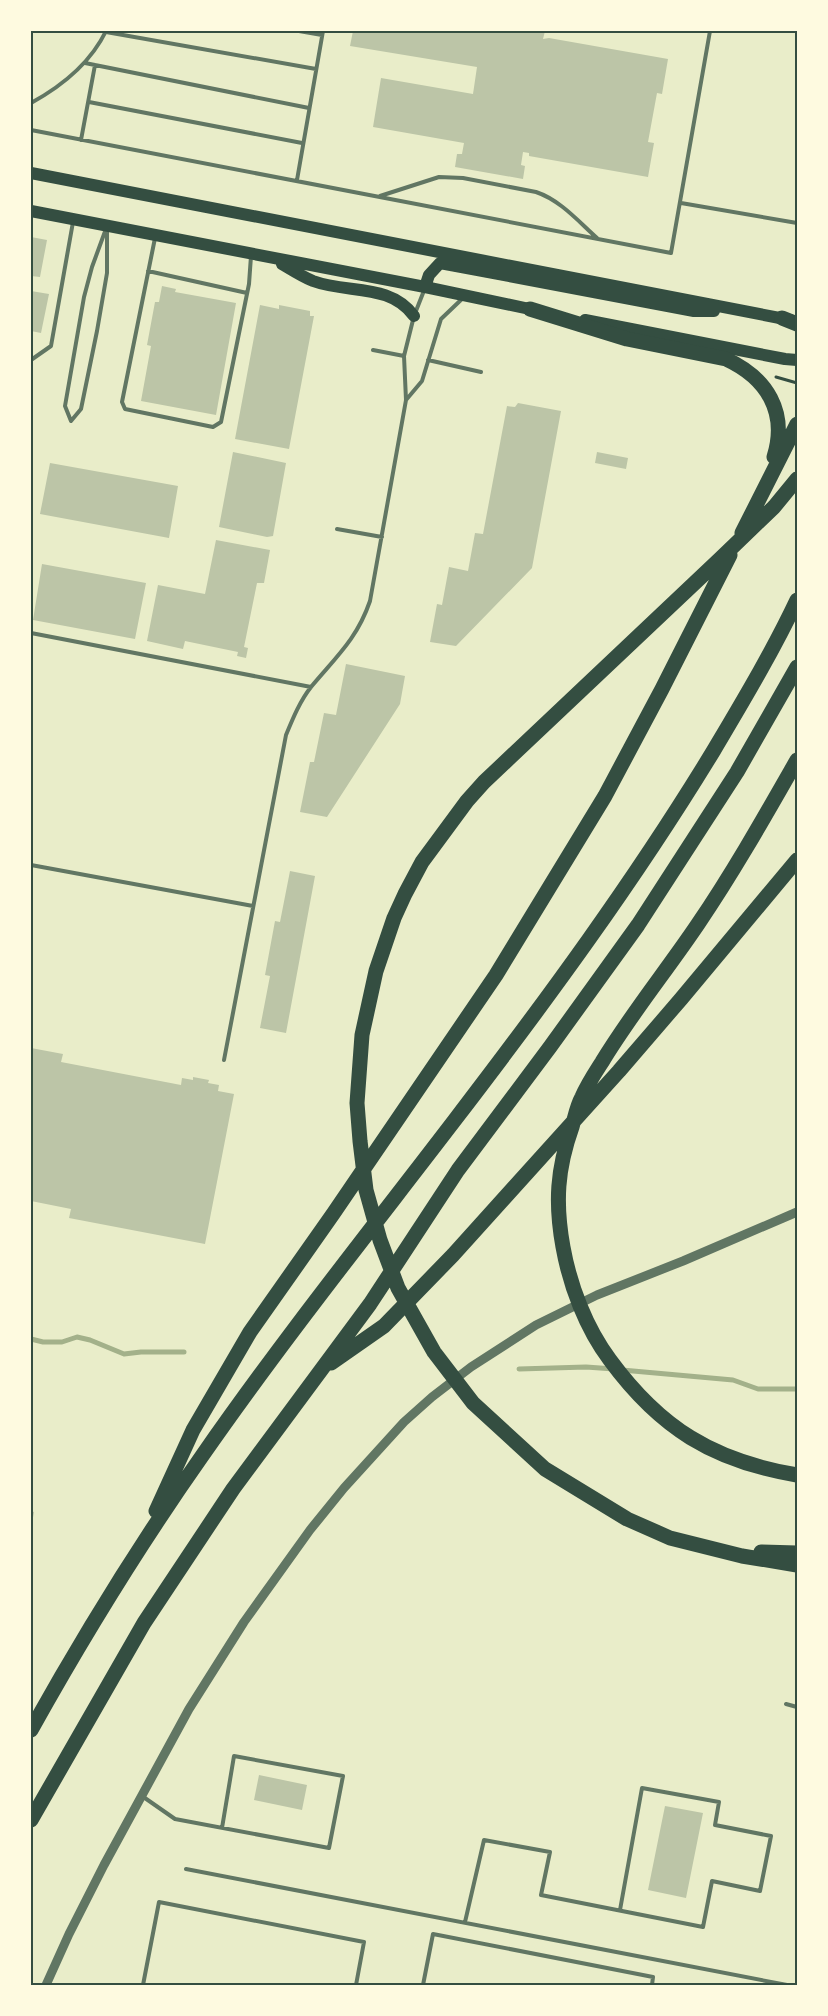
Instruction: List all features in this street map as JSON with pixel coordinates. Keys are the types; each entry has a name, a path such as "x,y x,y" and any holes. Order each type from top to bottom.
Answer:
{"highway":[{"path":"530,309 627,339 726,359 750,372 761,382 770,396 776,411 779,428 777,449 766,485"},
{"path":"136,1553 193,1430 250,1332 339,1206 496,975 605,796 662,689 797,424"},
{"path":"797,479 774,506 484,782 467,801 422,862 394,918 376,971 367,1009 360,1054 358,1103 366,1190 380,1240 398,1288 434,1352 473,1403 545,1469 627,1519 670,1538 763,1560 797,1565"},
{"path":"31,1730 64,1671 136,1553 243,1398 522,1033 608,914 660,836 723,734 762,667 797,600"},
{"path":"31,1820 144,1623 233,1489 370,1304 458,1170 643,918 737,772 797,667"},
{"path":"797,760 747,848 698,923 616,1039 582,1097 563,1153 558,1192 560,1234 567,1269 587,1320 602,1350 626,1382 650,1408 671,1425 712,1450 764,1470 797,1476"},
{"path":"322,1370 384,1326 453,1255 619,1071 797,860"},
{"path":"722,1551 797,1553"}],"main road":[{"path":"31,173 792,321"},
{"path":"31,211 791,359"},
{"path":"271,258 314,281 392,296 407,305 414,316"},
{"path":"425,287 429,275 440,263 694,311 744,311"}],"street":[{"path":"46,1985 78,1917 189,1709 244,1622 283,1565 344,1488 404,1422 471,1367 536,1325 597,1295 701,1254 797,1212"}],"lane":[{"path":"297,180 322,33 300,31"},
{"path":"31,130 671,253 710,31"},
{"path":"31,102 45,95 85,63 93,54 106,32 316,69"},
{"path":"85,63 309,108"},
{"path":"81,140 94,65"},
{"path":"89,102 302,143"},
{"path":"378,197 439,177 463,178 536,192 546,196 559,204 597,238"},
{"path":"681,202 797,223"},
{"path":"31,360 51,346 74,220"},
{"path":"108,226 107,273 97,331 81,409 71,421 65,406 84,297 92,267 108,226"},
{"path":"155,236 122,402 125,409 213,427 221,422 247,293 252,255"},
{"path":"148,271 247,293"},
{"path":"224,1060 286,735 299,705 311,687 358,632 370,601 406,400 404,356 414,316 425,287"},
{"path":"406,400 422,381 441,319 464,296"},
{"path":"372,350 404,356"},
{"path":"428,360 481,372"},
{"path":"337,529 382,536"},
{"path":"31,633 311,687"},
{"path":"31,865 253,906"},
{"path":"786,1704 797,1707"},
{"path":"142,1796 175,1819 222,1828 329,1848 343,1776 234,1756 222,1828"},
{"path":"465,1922 484,1840 550,1852 541,1894 703,1927 712,1881 760,1891 771,1836 715,1825 719,1802 642,1788 620,1910"},
{"path":"186,1869 787,1985"},
{"path":"143,1985 159,1902 364,1942 356,1985"},
{"path":"423,1985 433,1934 654,1977 652,1985"}],"path":[{"path":"775,377 797,383"}],"building":[{"path":"353,31 545,31 543,39 549,38 668,59 662,94 657,93 648,142 654,143 648,177 529,156 529,153 523,152 521,165 525,166 523,179 455,167 457,154 462,154 464,143 373,127 381,78 473,94 477,67 350,46"},
{"path":"31,237 47,240 40,277 31,276"},
{"path":"162,286 176,289 175,292 236,303 216,415 141,401 151,346 147,345 155,302 159,302"},
{"path":"31,291 49,294 41,333 31,331"},
{"path":"260,305 279,309 279,305 310,311 310,316 314,316 289,449 235,439"},
{"path":"518,403 561,411 532,568 456,646 430,642 437,604 442,605 449,567 468,571 475,533 483,534 507,406 515,407"},
{"path":"233,452 286,463 273,536 267,537 219,527"},
{"path":"597,452 628,458 626,469 595,463"},
{"path":"50,463 178,486 169,538 40,514"},
{"path":"216,540 270,550 264,583 257,583 244,647 248,648 246,658 237,656 238,652 185,641 183,649 147,641 158,585 205,594"},
{"path":"42,564 146,583 135,639 33,620"},
{"path":"346,664 405,676 400,704 327,817 300,812 310,762 314,762 324,713 336,715"},
{"path":"290,871 315,876 286,1033 260,1028 270,976 265,975 275,921 280,922"},
{"path":"31,1048 63,1054 61,1062 181,1085 182,1078 193,1080 193,1077 209,1080 208,1083 219,1085 218,1091 234,1094 205,1244 69,1218 71,1209 31,1201"},
{"path":"31,1511 34,1512 32,1523 31,1523"},
{"path":"259,1775 307,1785 302,1810 254,1800"},
{"path":"665,1806 703,1813 686,1898 648,1890"}],"waterway":[{"path":"31,1339 43,1342 62,1342 77,1337 90,1340 124,1354 184,1352"},
{"path":"519,1369 586,1367 614,1369"},
{"path":"622,1370 733,1380 758,1389 797,1389"}]}
